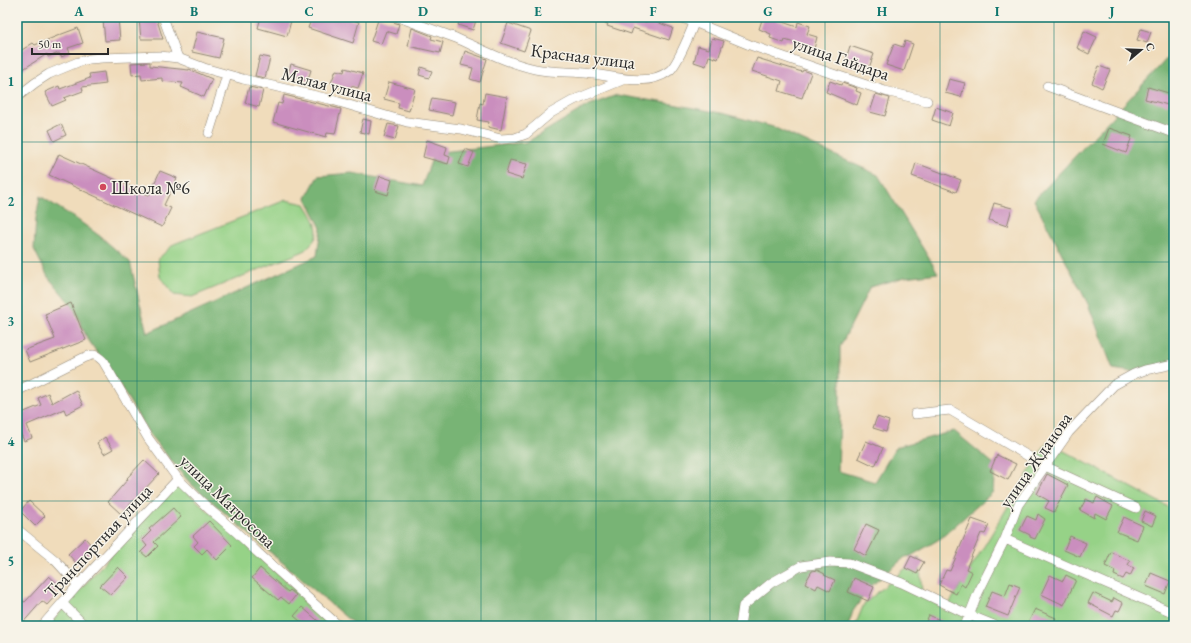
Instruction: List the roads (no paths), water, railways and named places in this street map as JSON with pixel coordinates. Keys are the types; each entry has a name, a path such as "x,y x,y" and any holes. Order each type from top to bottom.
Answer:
{"street":[{"path":"163,17 178,58"},
{"name":"Красная улица","path":"398,17 514,63 534,69 555,72 591,73 624,79 650,79 662,76 674,68 695,20"},
{"name":"улица Гайдара","path":"678,17 695,20 750,45 833,74 885,91 927,101"},
{"name":"Малая улица","path":"17,96 49,74 78,62 96,58 160,56 178,58 227,75 329,99 348,106 407,122 461,129 501,139 515,138 526,134 550,114 574,100 624,79"},
{"path":"209,133 227,75"},
{"path":"1047,86 1174,133"},
{"name":"улица Матросова","path":"17,391 82,358 92,355 98,356 148,438 178,479 209,509 339,626"},
{"name":"улица Жданова","path":"965,626 978,593 1005,539 1018,505 1070,432 1114,386 1134,374 1145,370 1174,364"},
{"path":"915,414 950,410 1045,466 1136,508"},
{"name":"Транспортная улица","path":"42,626 62,602 178,479"},
{"path":"17,529 55,560 78,585"},
{"path":"1005,539 1174,613"},
{"path":"740,626 743,606 771,583 800,566 830,562 850,563 902,583 996,626"},
{"path":"62,602 84,626"}],"place":[{"name":"Школа №6","path":"103,187"}]}
